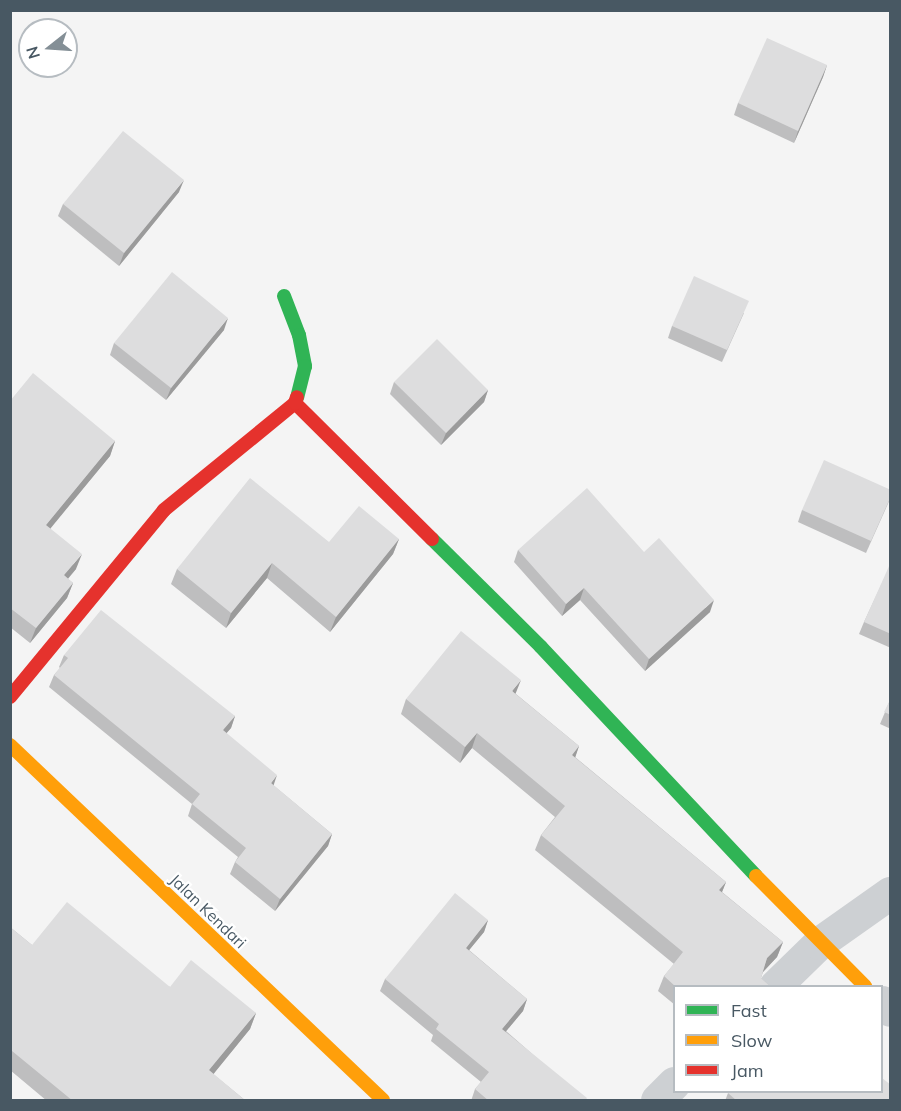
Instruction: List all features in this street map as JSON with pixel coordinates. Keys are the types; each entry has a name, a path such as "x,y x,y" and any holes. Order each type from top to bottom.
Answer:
{"street":[{"path":"10,697 164,510 295,403 305,366 299,335 284,296"},
{"path":"295,403 541,647 819,944 863,985"},
{"name":"Jalan Kendari","path":"10,745 383,1101"},
{"path":"777,985 819,944 891,893"},
{"path":"657,1101 673,1085"}],"building":[{"path":"767,38 827,65 798,131 738,103"},
{"path":"123,131 184,180 124,253 63,204"},
{"path":"172,272 228,318 171,388 114,343"},
{"path":"694,276 749,301 727,350 672,326"},
{"path":"437,339 488,390 446,433 394,382"},
{"path":"33,373 115,441 46,525 82,554 64,575 73,583 36,628 10,608 10,401"},
{"path":"824,460 891,490 891,496 871,541 802,510"},
{"path":"250,478 329,542 359,506 399,539 336,617 272,563 231,613 177,569"},
{"path":"587,488 644,552 659,538 714,600 649,659 584,588 566,604 518,550"},
{"path":"891,564 891,634 864,622"},
{"path":"101,610 235,716 223,730 277,775 271,783 332,834 280,899 235,862 246,848 192,804 200,794 54,675 68,658 64,655"},
{"path":"461,631 521,680 512,691 579,746 572,755 726,882 719,890 783,942 767,958 761,978 769,985 674,985 664,976 683,952 541,835 565,806 477,733 465,747 406,699"},
{"path":"891,698 891,715 884,712"},
{"path":"455,893 488,920 466,948 527,999 502,1029 587,1098 585,1101 489,1101 475,1089 489,1072 436,1029 439,1024 385,979"},
{"path":"67,902 170,987 191,960 256,1013 209,1070 246,1101 73,1101 12,1051 10,1053 10,927 32,945"},
{"path":"883,1079 891,1085 891,1101 737,1101 728,1093 883,1093"}],"traffic: fast":[{"path":"284,296 299,335 305,366 297,397"},
{"path":"432,539 541,647 756,876"}],"traffic: slow":[{"path":"10,745 383,1100"},
{"path":"756,876 864,985"}],"traffic: jam":[{"path":"10,697 164,510 295,403 297,397"},
{"path":"295,403 432,539"}]}
